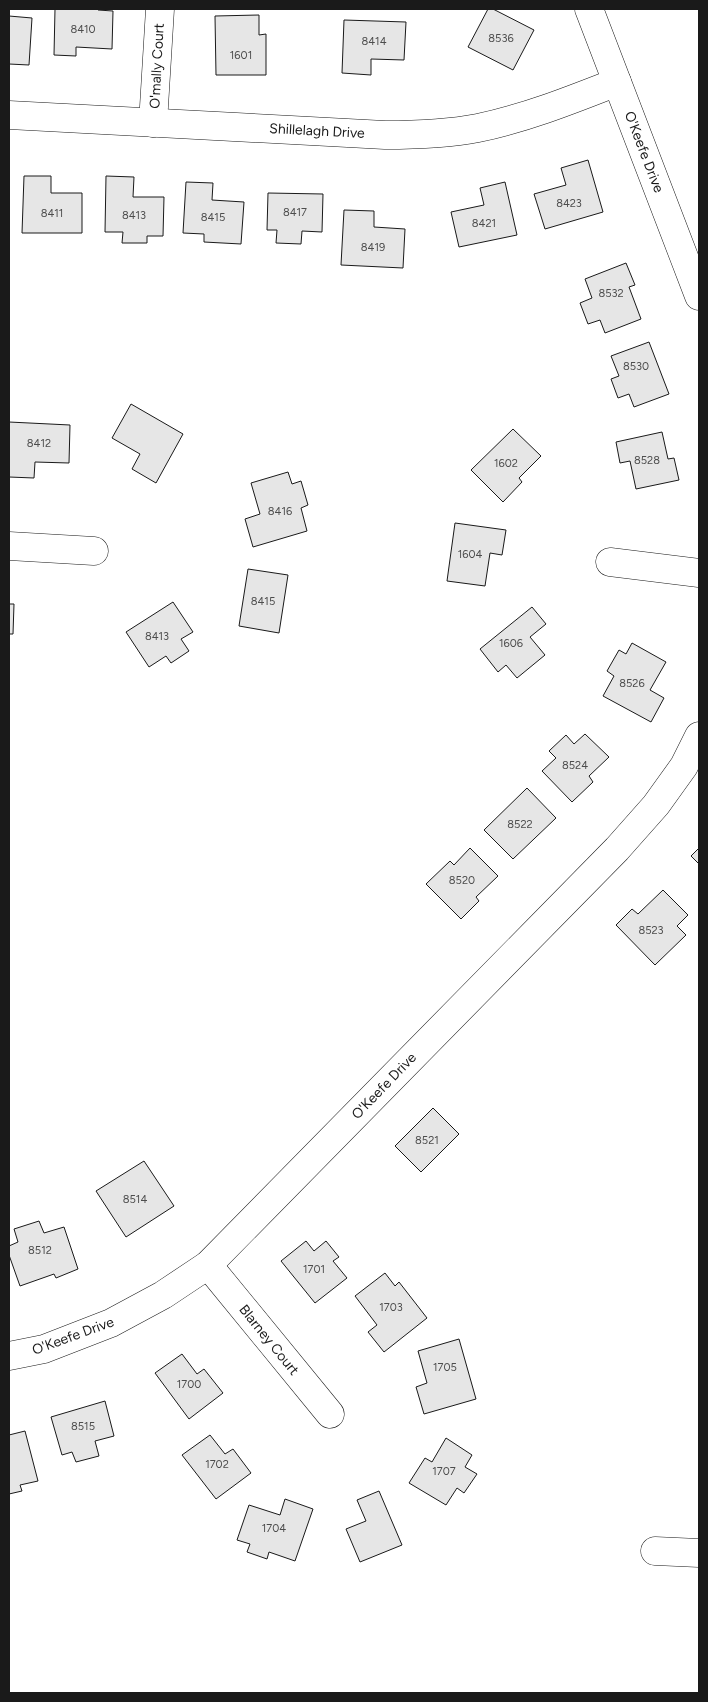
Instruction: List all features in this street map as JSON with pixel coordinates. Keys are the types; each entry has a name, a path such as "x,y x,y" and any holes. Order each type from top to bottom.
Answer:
{"street":[{"name":"O'mally Court","path":"153,123 160,9"},
{"name":"O'Keefe Drive","path":"589,9 699,296"},
{"name":"Shillelagh Drive","path":"9,115 385,135 430,134 477,128 524,116 617,82"},
{"path":"9,546 94,550"},
{"path":"610,562 699,573"},
{"name":"O'Keefe Drive","path":"9,1356 44,1350 111,1323 163,1295 208,1265 617,849 656,805 684,766 699,736"},
{"name":"Blarney Court","path":"208,1265 330,1414"},
{"path":"655,1551 699,1553"}],"building":[{"path":"55,9 113,11 112,49 76,47 76,56 54,55"},
{"path":"488,9 493,9 534,30 513,70 468,47"},
{"path":"259,15 259,35 266,34 266,75 216,75 215,16"},
{"path":"9,16 32,18 29,65 9,64"},
{"path":"344,20 406,22 404,60 371,59 371,75 342,73"},
{"path":"588,160 603,212 545,229 534,194 566,185 561,168"},
{"path":"24,176 51,176 51,193 82,193 82,233 22,233"},
{"path":"106,176 134,177 133,197 164,197 163,236 147,236 147,243 122,243 123,232 105,232"},
{"path":"186,182 213,183 212,200 244,202 241,244 204,242 204,234 183,233"},
{"path":"505,182 517,235 459,247 451,212 484,205 480,188"},
{"path":"268,193 323,194 322,232 302,231 301,244 276,243 277,230 267,230"},
{"path":"344,210 374,211 374,227 405,229 403,268 341,265"},
{"path":"626,263 635,285 629,287 641,319 605,333 600,320 588,324 580,303 592,298 585,279"},
{"path":"649,342 669,394 634,407 629,394 618,398 611,379 619,376 611,356"},
{"path":"131,404 183,434 156,483 132,469 140,454 112,438"},
{"path":"9,422 70,425 69,463 35,462 34,478 9,477"},
{"path":"513,429 541,456 519,478 522,482 503,502 471,470"},
{"path":"662,432 668,459 674,458 679,480 636,489 630,461 620,463 616,442"},
{"path":"288,472 292,484 301,481 308,505 301,508 307,531 253,547 245,519 260,514 251,483"},
{"path":"455,523 506,530 502,555 490,553 485,586 447,581"},
{"path":"248,569 288,575 279,633 239,626"},
{"path":"173,602 193,632 181,639 189,651 171,663 166,656 149,667 126,632"},
{"path":"9,604 14,604 13,634 9,634"},
{"path":"532,607 546,624 530,637 545,655 517,678 506,665 498,672 480,649"},
{"path":"632,643 666,662 650,690 664,698 651,722 603,696 614,676 607,671 619,650 626,654"},
{"path":"585,734 609,757 589,776 593,782 572,802 542,771 556,758 549,751 566,735 574,744"},
{"path":"527,788 556,818 513,859 484,830"},
{"path":"470,848 498,876 476,897 479,901 461,919 426,884 450,861 454,865"},
{"path":"699,848 699,864 691,856"},
{"path":"663,890 688,915 677,926 686,935 655,965 616,925 632,909 638,914"},
{"path":"433,1108 459,1134 421,1172 395,1146"},
{"path":"144,1161 174,1206 126,1237 96,1191"},
{"path":"39,1221 44,1233 64,1227 78,1269 56,1278 54,1274 20,1286 9,1255 9,1246 18,1242 14,1229"},
{"path":"306,1241 314,1251 326,1241 339,1257 333,1261 347,1278 315,1303 281,1261"},
{"path":"385,1273 395,1286 399,1282 427,1318 384,1352 368,1332 377,1325 355,1296"},
{"path":"459,1339 476,1399 424,1414 416,1387 427,1383 418,1351"},
{"path":"182,1354 197,1374 204,1369 223,1393 189,1419 155,1373"},
{"path":"105,1401 114,1436 95,1441 99,1456 76,1462 72,1452 62,1455 51,1417"},
{"path":"25,1431 38,1481 20,1485 22,1491 9,1494 9,1435"},
{"path":"210,1435 225,1454 233,1449 251,1473 216,1499 182,1455"},
{"path":"446,1438 472,1455 465,1467 477,1474 464,1493 457,1488 446,1505 409,1483 425,1458 432,1462"},
{"path":"379,1491 402,1545 360,1562 346,1529 366,1521 357,1500"},
{"path":"285,1499 313,1509 295,1561 269,1552 267,1559 247,1552 250,1544 237,1540 249,1505 280,1515"}]}
